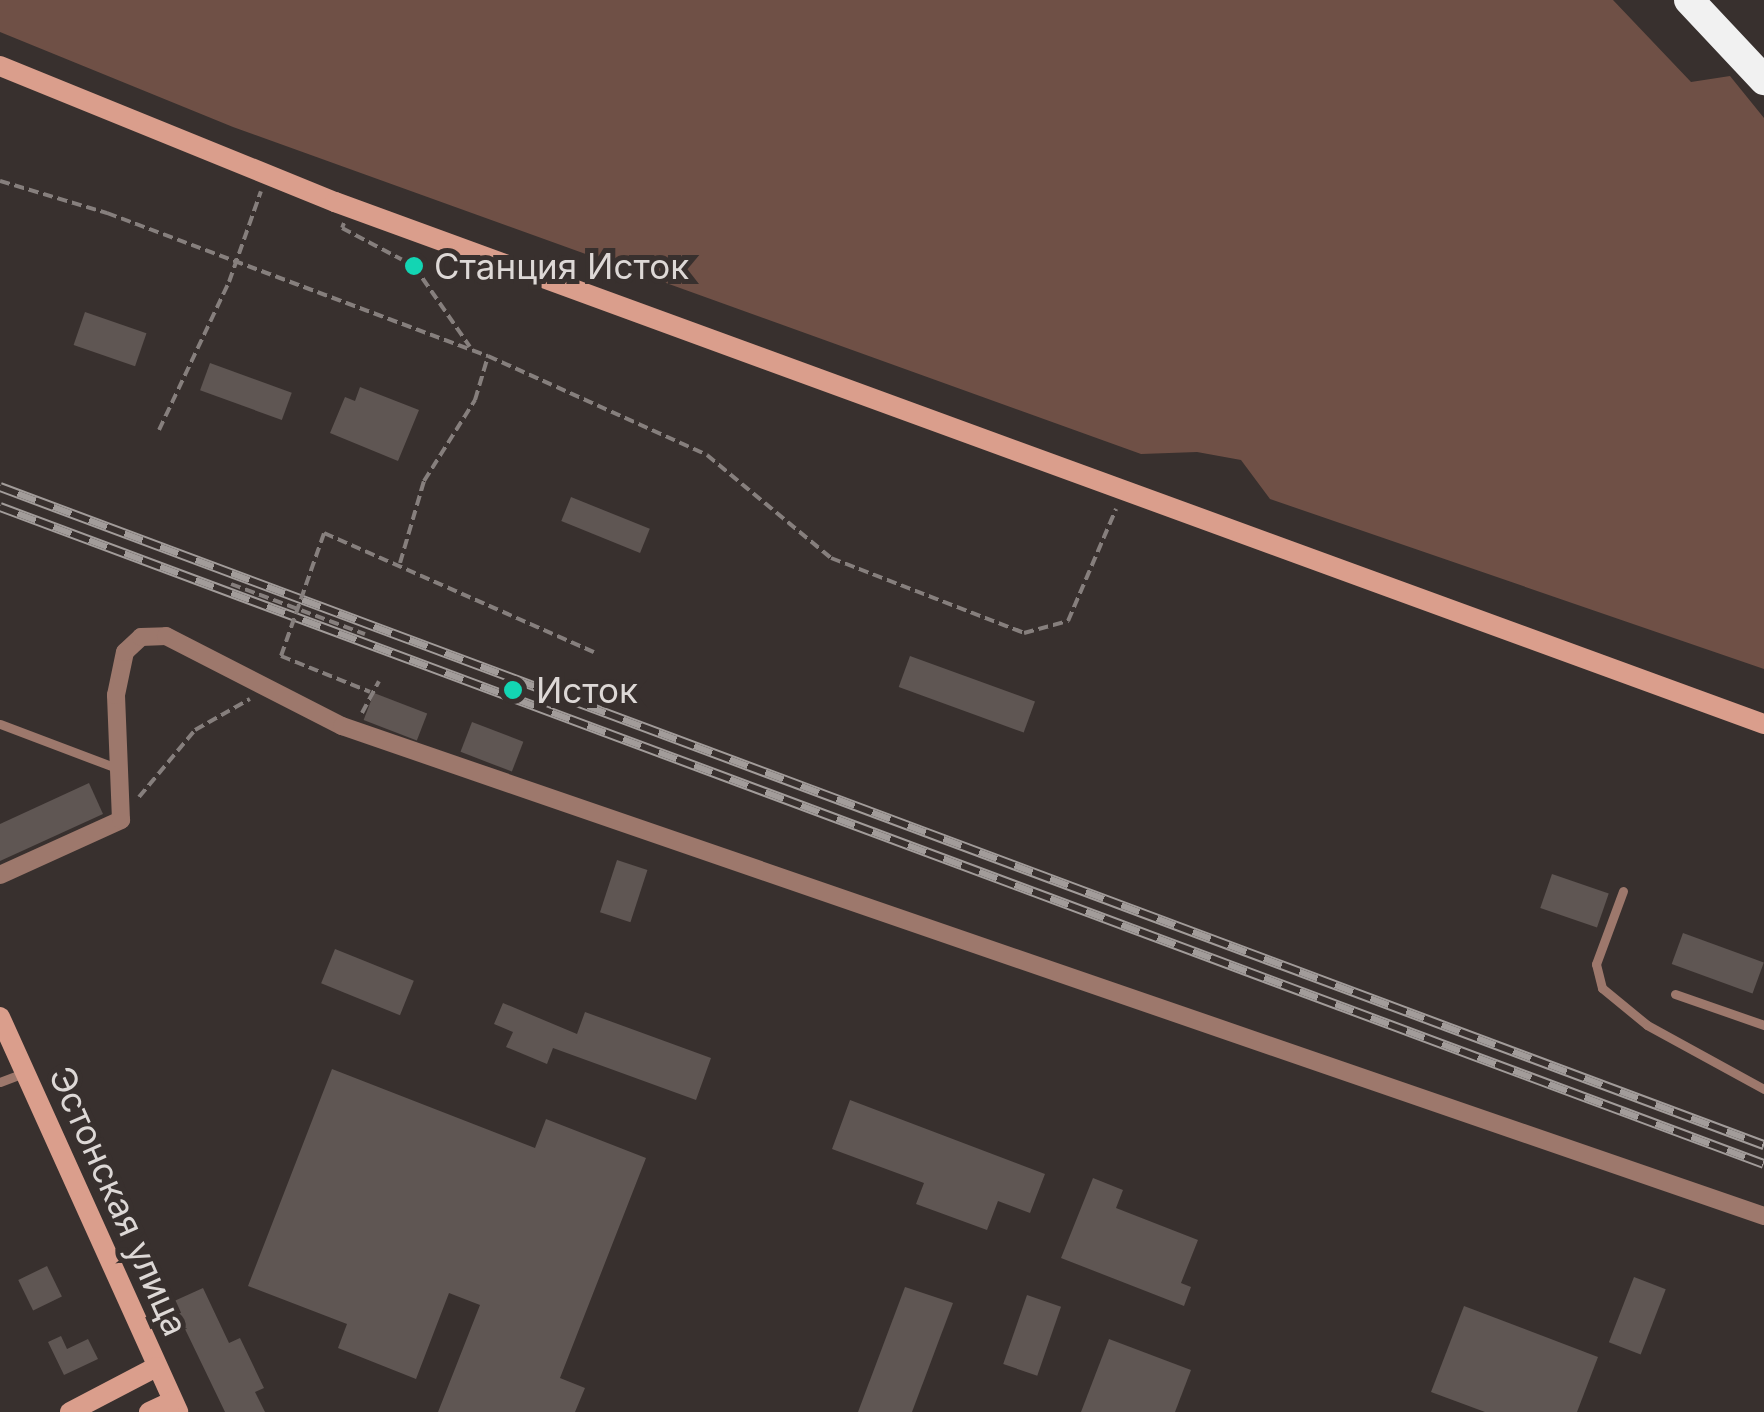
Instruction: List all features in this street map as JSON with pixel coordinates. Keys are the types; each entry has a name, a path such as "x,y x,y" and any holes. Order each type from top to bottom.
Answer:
{"highway":[{"path":"1689,0 1764,80"}],"main road":[{"path":"0,66 351,208 1764,724"},
{"name":"Эстонская улица","path":"0,1017 175,1406"},
{"path":"70,1412 156,1368"},
{"path":"149,1412 175,1406"}],"street":[{"path":"0,875 121,820 116,695 125,652 140,637 166,636 356,731 1764,1216"}],"lane":[{"path":"0,724 119,768"},
{"path":"1623,891 1596,964 1602,988 1646,1025 1764,1089"},
{"path":"1675,994 1764,1025"},
{"path":"0,1082 27,1072"}],"path":[{"path":"159,430 238,261 266,176"},
{"path":"0,181 238,261 488,356 707,454 832,558 1024,633 1068,621 1123,490"},
{"path":"351,208 342,228 414,266 473,350"},
{"path":"398,562 424,481 476,400 488,356"},
{"path":"370,692 281,656 324,534 398,562 594,652"},
{"path":"230,584 365,634"},
{"path":"356,731 370,692 379,681"},
{"path":"121,820 195,730 270,689"}],"shaded area":[{"path":"0,0 1613,0 1691,82 1730,76 1764,118 1764,669 1270,499 1241,460 1197,452 1141,454 233,127 0,32"}],"building":[{"path":"85,312 146,333 135,366 74,345"},
{"path":"210,363 292,393 282,420 200,390"},
{"path":"360,387 419,410 398,461 330,433 345,397 355,401"},
{"path":"571,497 650,529 640,553 561,521"},
{"path":"910,656 1035,701 1024,732 899,687"},
{"path":"374,693 427,713 417,741 364,720"},
{"path":"472,722 523,742 512,772 461,752"},
{"path":"89,783 103,814 0,861 0,824"},
{"path":"617,860 647,870 630,922 600,912"},
{"path":"1552,874 1609,894 1597,928 1540,908"},
{"path":"1683,933 1764,962 1753,993 1672,964"},
{"path":"335,949 414,981 400,1015 321,983"},
{"path":"503,1003 577,1034 585,1012 711,1058 696,1100 553,1048 547,1064 506,1047 513,1032 494,1024"},
{"path":"332,1069 535,1148 546,1119 646,1158 560,1378 585,1388 575,1412 438,1412 480,1305 449,1293 416,1379 338,1348 347,1324 248,1286"},
{"path":"850,1100 1045,1174 1030,1213 998,1201 987,1230 916,1204 924,1183 832,1149"},
{"path":"1093,1178 1123,1190 1116,1208 1198,1240 1181,1283 1191,1287 1184,1306 1061,1258"},
{"path":"47,1266 62,1297 33,1311 18,1280"},
{"path":"1634,1277 1666,1289 1641,1355 1609,1342"},
{"path":"905,1287 953,1303 912,1412 858,1412"},
{"path":"203,1288 229,1343 240,1338 264,1388 255,1392 265,1412 225,1412 172,1302"},
{"path":"1027,1295 1061,1307 1037,1376 1003,1364"},
{"path":"1464,1306 1598,1357 1577,1412 1485,1412 1431,1392"},
{"path":"61,1336 67,1349 88,1339 98,1359 64,1375 48,1342"},
{"path":"1109,1339 1191,1370 1175,1412 1081,1412"}],"railway":[{"path":"0,487 1764,1145"},
{"path":"0,507 1764,1164"}],"place":[{"name":"Станция Исток","path":"414,266"},
{"name":"Исток","path":"513,690"}]}
